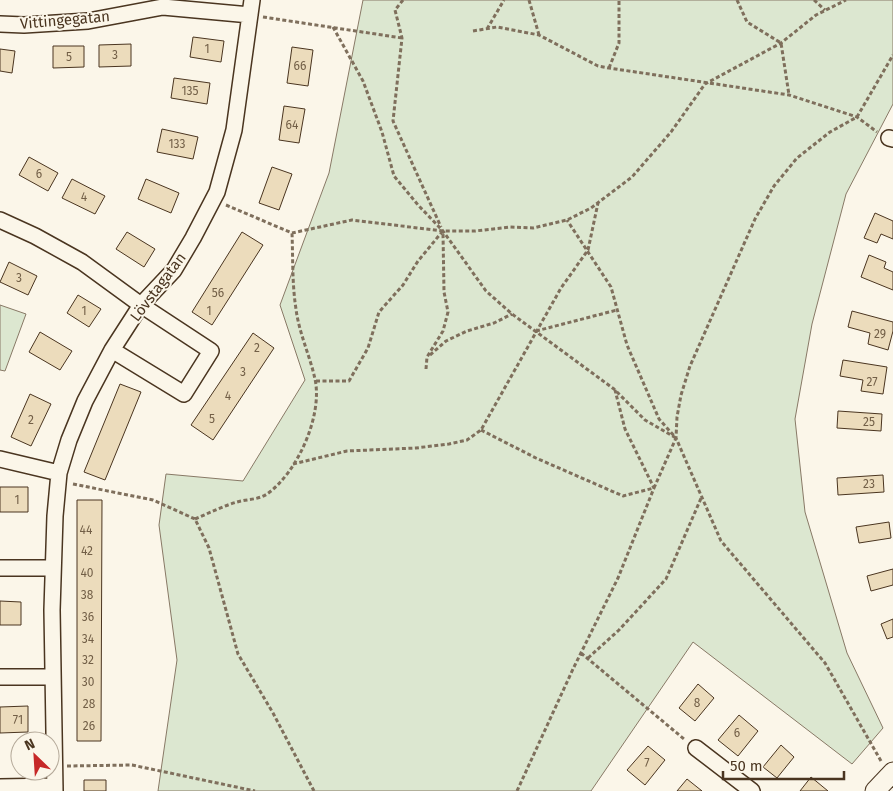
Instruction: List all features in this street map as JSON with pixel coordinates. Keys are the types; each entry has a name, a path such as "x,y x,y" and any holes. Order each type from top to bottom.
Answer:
{"street":[{"name":"Vittingegatan","path":"0,24 24,25 88,21 163,8 251,7"},
{"name":"Lövstagatan","path":"54,731 53,568 55,516 60,473 69,440 85,401 112,350 141,306 174,270 213,200 224,170 234,130 251,7"},
{"path":"0,220 35,236 75,258 141,306 211,351 184,394 112,350"},
{"path":"0,459 60,473"},
{"path":"0,568 53,568"},
{"path":"0,677 53,677"},
{"path":"696,748 752,791"},
{"path":"875,791 891,774"},
{"name":"Lövstagatan","path":"0,787 55,788"}],"path":[{"path":"403,0 395,10 402,38 393,121 443,231 444,292 448,312 444,331 427,357 426,369"},
{"path":"487,29 504,0"},
{"path":"529,0 539,35"},
{"path":"609,68 619,43 618,0"},
{"path":"737,0 747,22 781,43 789,95"},
{"path":"814,0 825,10"},
{"path":"213,200 292,233 352,220 443,231 475,231 510,227 533,228 567,220 598,203 632,177 671,132 705,84 781,43 816,15 846,0"},
{"path":"251,7 333,27 402,38"},
{"path":"333,27 363,81 382,132 394,176 443,231 486,291 512,314 614,389 646,420 676,438"},
{"path":"473,31 497,27 539,35 598,66 705,84 789,95 857,117 877,132 891,139"},
{"path":"517,791 618,578 676,438 681,395 690,366 756,219 783,173 797,158 824,137 857,117 893,55"},
{"path":"293,464 347,451 416,448 449,444 467,440 481,430 561,288 588,250 598,203"},
{"path":"567,220 611,286 627,345 659,419 676,438 722,541 824,663 891,774"},
{"path":"316,380 348,381 368,348 379,312 403,285 418,262 443,231"},
{"path":"195,519 234,503 266,495 293,464 312,425 316,407 316,380 296,310 292,233"},
{"path":"536,331 618,310"},
{"path":"427,357 446,341 466,331 494,323 512,314"},
{"path":"614,389 625,429 654,488"},
{"path":"481,430 536,458 623,496 654,488"},
{"path":"60,473 73,485 153,500 195,519 210,548 238,654 273,713 314,791"},
{"path":"588,658 619,630 666,579 702,496"},
{"path":"581,653 696,748"},
{"path":"60,766 132,765 255,791"}],"green space":[{"path":"363,0 893,0 893,104 846,194 812,324 795,419 805,512 847,653 883,728 852,764 693,642 591,791 158,791 177,660 159,525 166,474 243,481 305,380 280,305 329,173"},
{"path":"0,305 26,314 5,371 0,370"}],"building":[{"path":"193,37 224,41 221,62 190,57"},
{"path":"131,44 131,66 99,67 99,45"},
{"path":"53,46 84,46 84,67 53,68"},
{"path":"292,47 313,50 308,86 287,83"},
{"path":"0,49 15,51 12,73 0,71"},
{"path":"174,78 210,83 207,104 171,98"},
{"path":"284,106 305,109 299,143 279,140"},
{"path":"162,129 198,137 193,159 157,152"},
{"path":"29,157 58,173 48,191 19,175"},
{"path":"272,167 292,174 279,210 259,203"},
{"path":"72,179 105,196 95,214 62,198"},
{"path":"146,179 179,193 171,213 138,199"},
{"path":"875,213 893,221 893,239 881,234 877,243 864,238"},
{"path":"127,232 155,249 144,267 116,249"},
{"path":"242,232 263,245 212,325 192,312"},
{"path":"869,255 886,262 884,268 893,272 893,290 861,277"},
{"path":"9,262 37,276 28,295 0,282"},
{"path":"78,295 101,309 89,327 67,313"},
{"path":"852,311 893,322 893,331 888,350 868,344 870,333 848,327"},
{"path":"40,332 72,351 60,370 29,352"},
{"path":"253,333 274,348 213,440 191,425"},
{"path":"843,360 887,367 883,394 861,391 863,380 840,376"},
{"path":"120,384 141,392 105,480 84,472"},
{"path":"30,394 51,404 31,446 11,437"},
{"path":"838,411 882,414 881,431 837,428"},
{"path":"883,475 884,492 838,495 837,478"},
{"path":"0,487 28,487 28,512 0,512"},
{"path":"77,500 102,500 101,741 77,741"},
{"path":"889,522 891,538 859,543 856,527"},
{"path":"893,569 893,585 871,591 867,576"},
{"path":"0,601 21,602 21,625 0,625"},
{"path":"893,619 893,637 887,639 881,624"},
{"path":"698,684 714,698 695,721 679,708"},
{"path":"28,706 28,731 0,733 0,707"},
{"path":"739,715 758,731 738,756 718,740"},
{"path":"781,745 794,757 777,778 763,767"},
{"path":"648,746 665,760 645,785 627,770"},
{"path":"811,777 828,791 800,791"},
{"path":"687,779 702,791 677,791"},
{"path":"84,780 106,780 106,791 84,791"}]}
